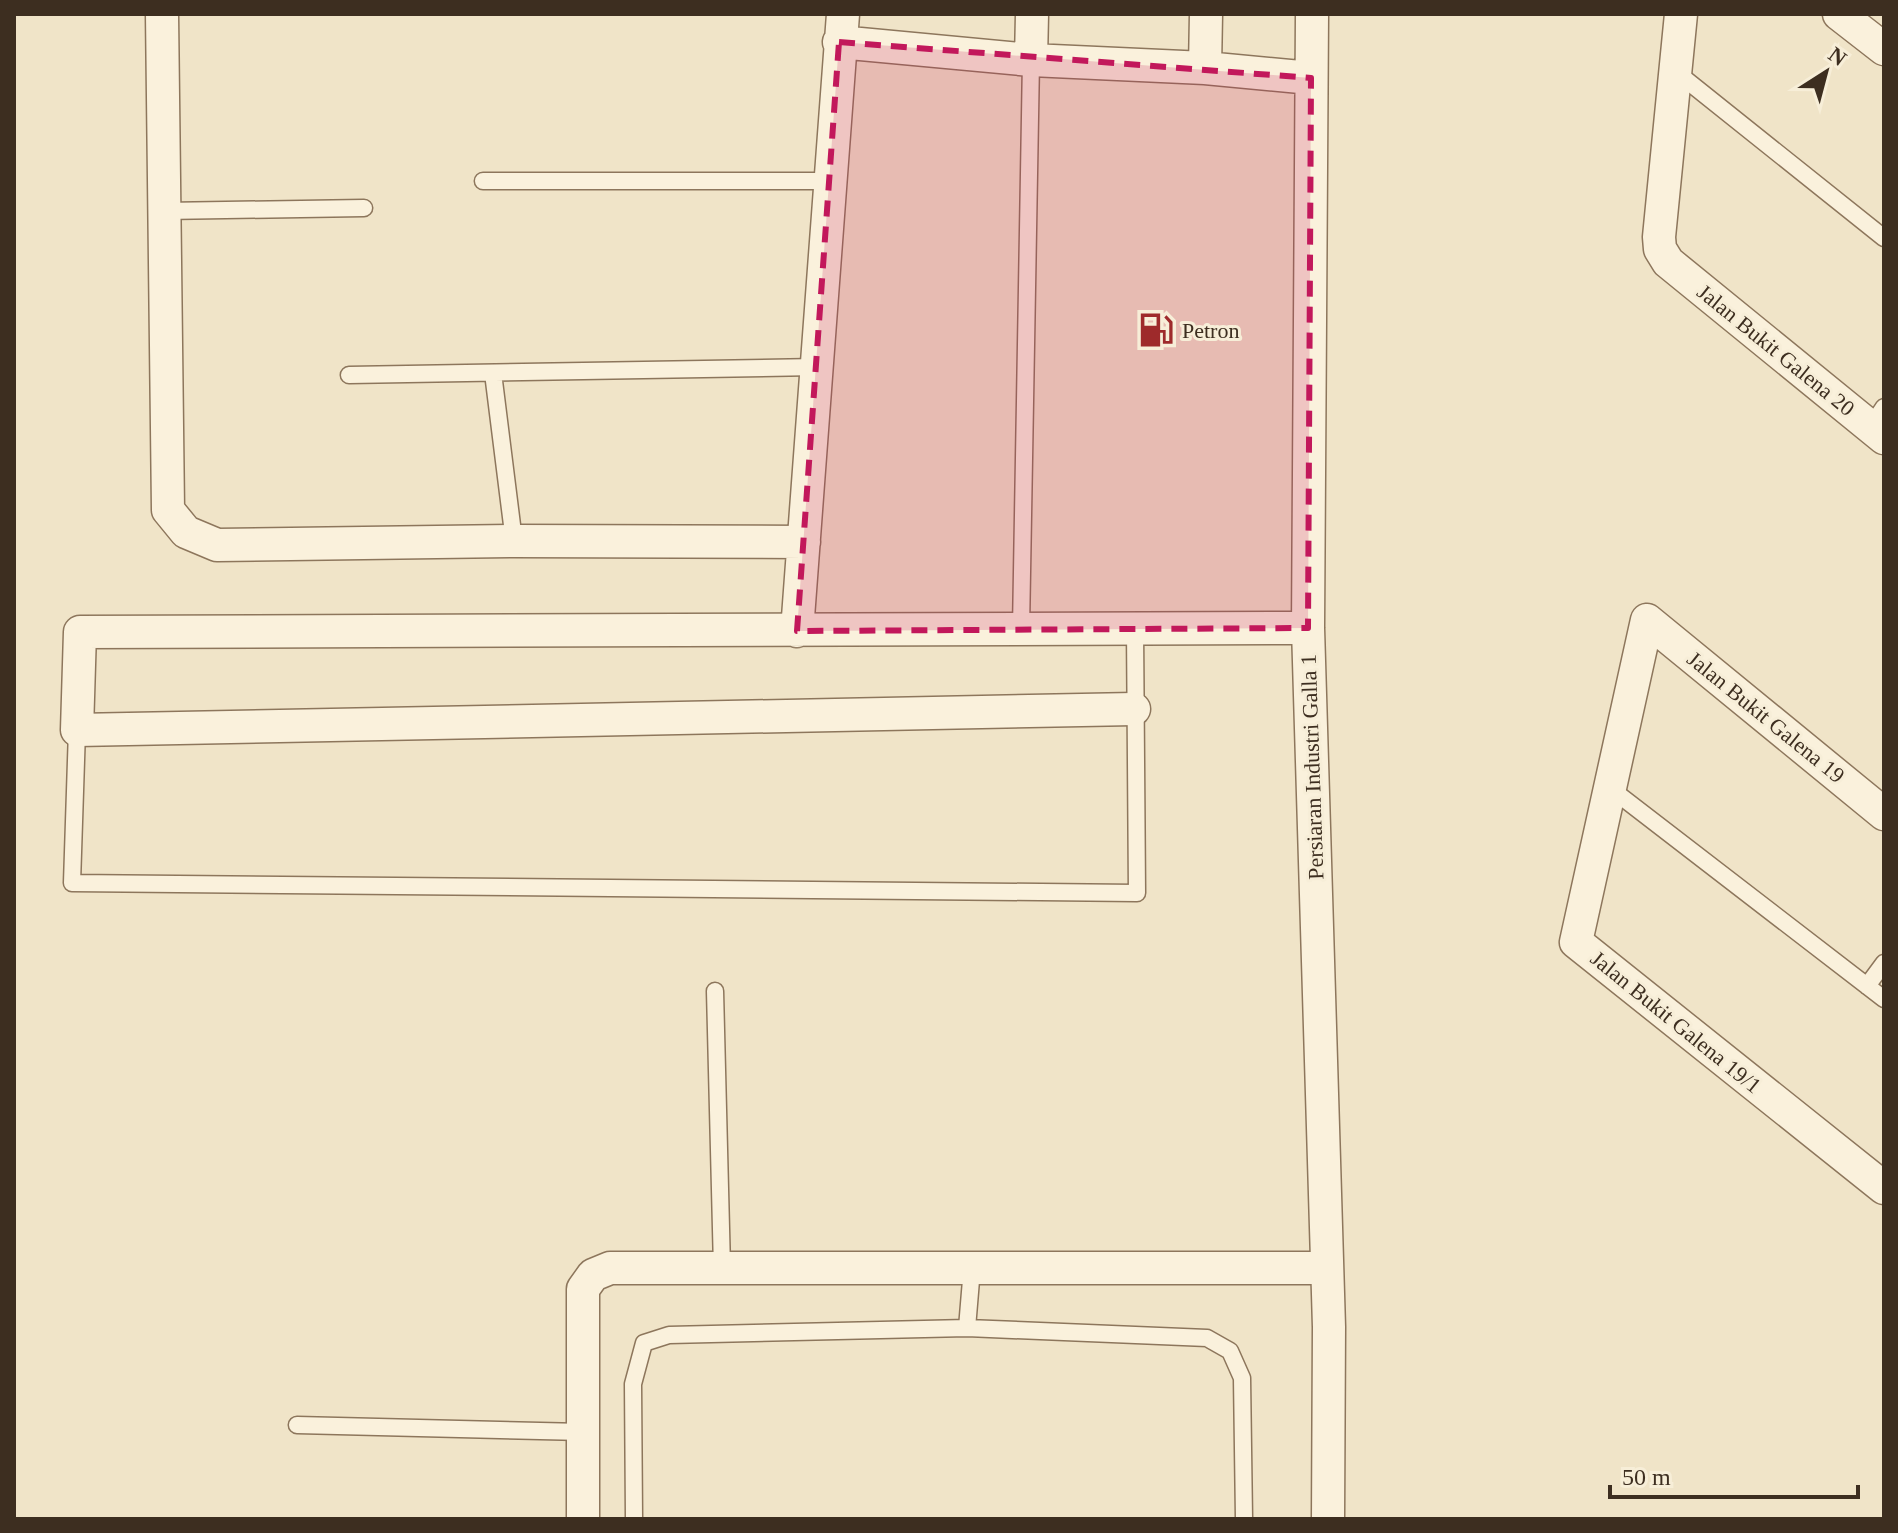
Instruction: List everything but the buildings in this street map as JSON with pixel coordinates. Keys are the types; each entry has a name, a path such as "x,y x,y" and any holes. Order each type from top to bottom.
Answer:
{"street":[{"path":"162,14 168,510 186,532 217,545 514,541 804,542"},
{"path":"1031,60 1032,14"},
{"path":"1205,68 1206,14"},
{"name":"Persiaran Industri Galla 1","path":"1312,14 1308,628 1327,1268 1328,1519"},
{"path":"1674,70 1681,14"},
{"path":"1839,14 1884,49"},
{"path":"797,631 841,28 1031,60 1205,68 1311,78"},
{"name":"Jalan Bukit Galena 20","path":"1674,70 1660,249 1668,262 1879,424"},
{"name":"Jalan Bukit Galena 19/1","path":"1647,620 1576,942 1884,1188"},
{"name":"Jalan Bukit Galena 19","path":"1647,620 1884,814"},
{"path":"1134,709 77,730 80,632 1308,628"},
{"path":"583,1519 583,1289 593,1275 610,1268 1327,1268"}],"lane":[{"path":"1021,629 1031,60"},
{"path":"1674,70 1884,238"},
{"path":"483,181 831,181"},
{"path":"164,211 364,208"},
{"path":"349,375 817,367"},
{"path":"493,373 514,541"},
{"path":"77,730 72,883 1137,893 1135,629"},
{"path":"1610,788 1884,999"},
{"path":"1867,986 1884,963"},
{"path":"715,991 722,1268"},
{"path":"967,1328 972,1268"},
{"path":"634,1519 633,1384 644,1343 669,1335 967,1328 1207,1338 1230,1351 1242,1378 1244,1519"},
{"path":"297,1425 583,1432"}],"highlighted area":[{"path":"839,42 1311,78 1308,628 797,631"}],"place":[{"name":"Petron","path":"1156,330"}]}
